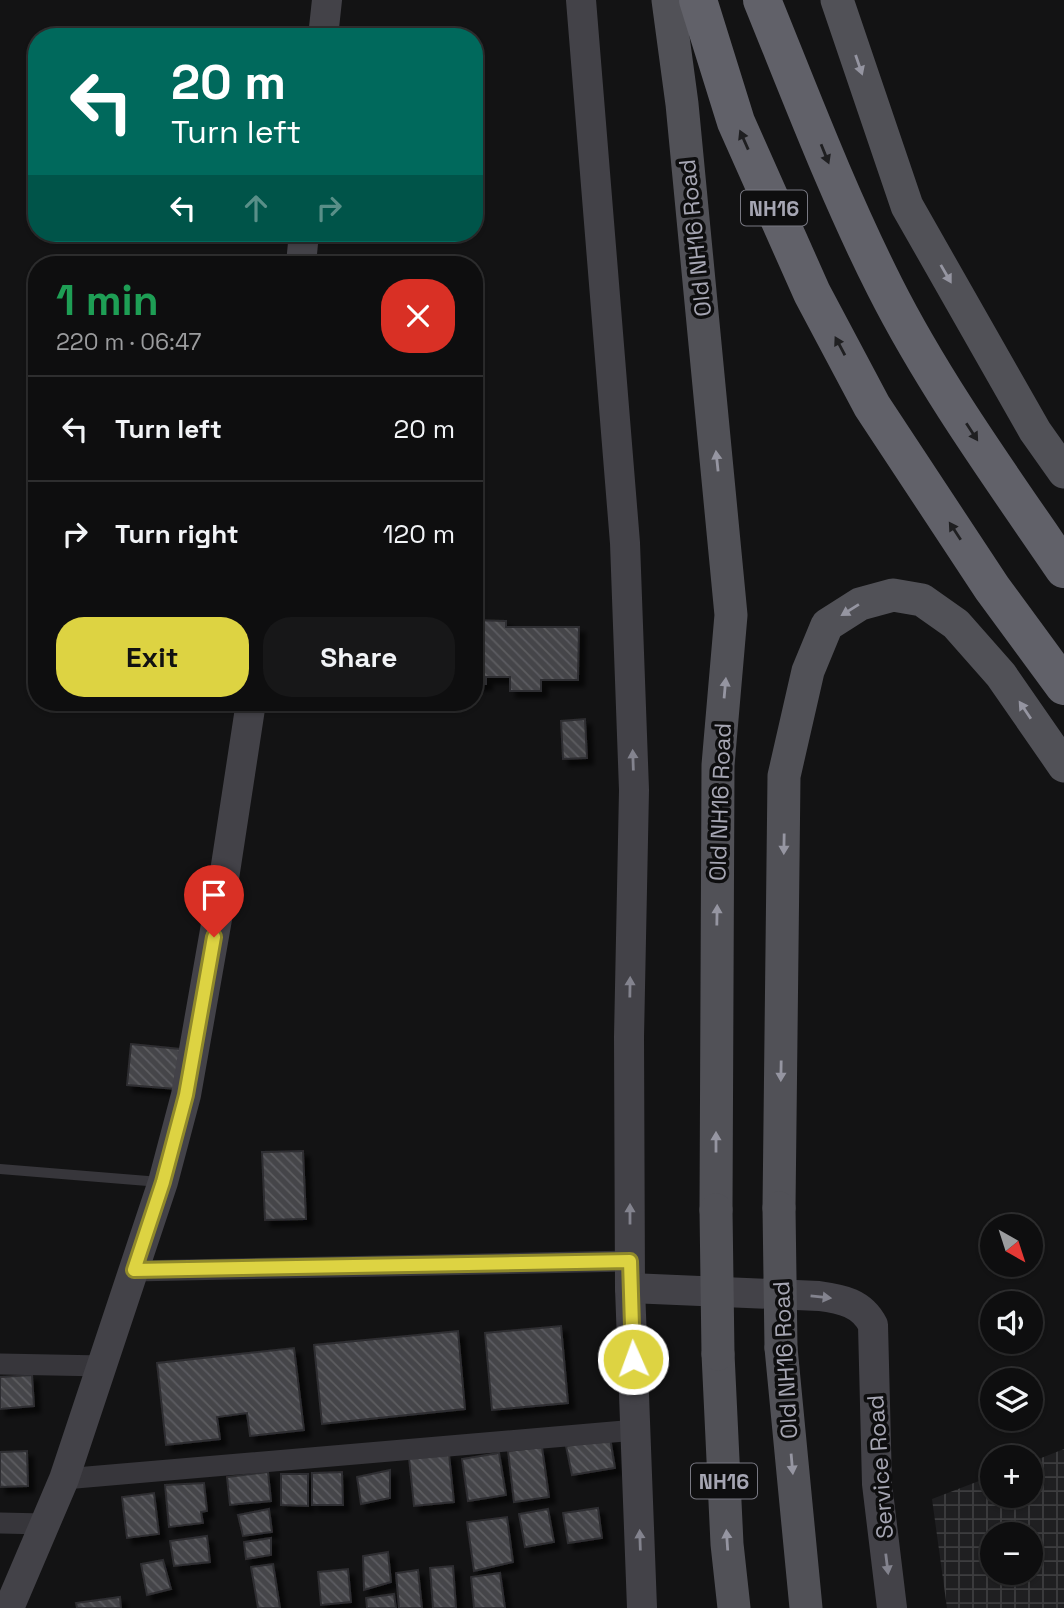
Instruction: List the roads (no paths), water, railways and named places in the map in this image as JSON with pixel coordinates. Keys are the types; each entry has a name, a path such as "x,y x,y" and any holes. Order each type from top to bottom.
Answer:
{"highway":[{"name":"NH16","path":"698,0 736,122 812,293 872,406 992,588 1064,686"},
{"name":"NH16","path":"762,0 846,206 886,290 935,375 1064,569"}],"main road":[{"name":"Old NH16 Road","path":"668,0 682,104 732,615 718,765 716,1210 718,1354 734,1608"},
{"path":"837,0 907,206 1035,431 1064,472"},
{"name":"Old NH16 Road","path":"806,1608 781,1348 779,1208 784,776 808,671 827,625 859,604 893,595 922,600 956,624 1001,674 1064,766"}],"street":[{"path":"324,28 327,0"},
{"path":"581,0 625,543 634,790 629,1037 630,1275 642,1608"},
{"path":"9,1608 64,1479 104,1366 163,1182 186,1095 223,885 250,711"},
{"path":"134,1270 630,1275"},
{"name":"Service Road","path":"630,1275 842,1299 861,1308 873,1325 877,1484 892,1608"},
{"path":"0,1364 104,1366"},
{"path":"64,1479 636,1430"},
{"path":"0,1523 45,1524"}],"lane":[{"path":"0,1169 163,1182"}]}
